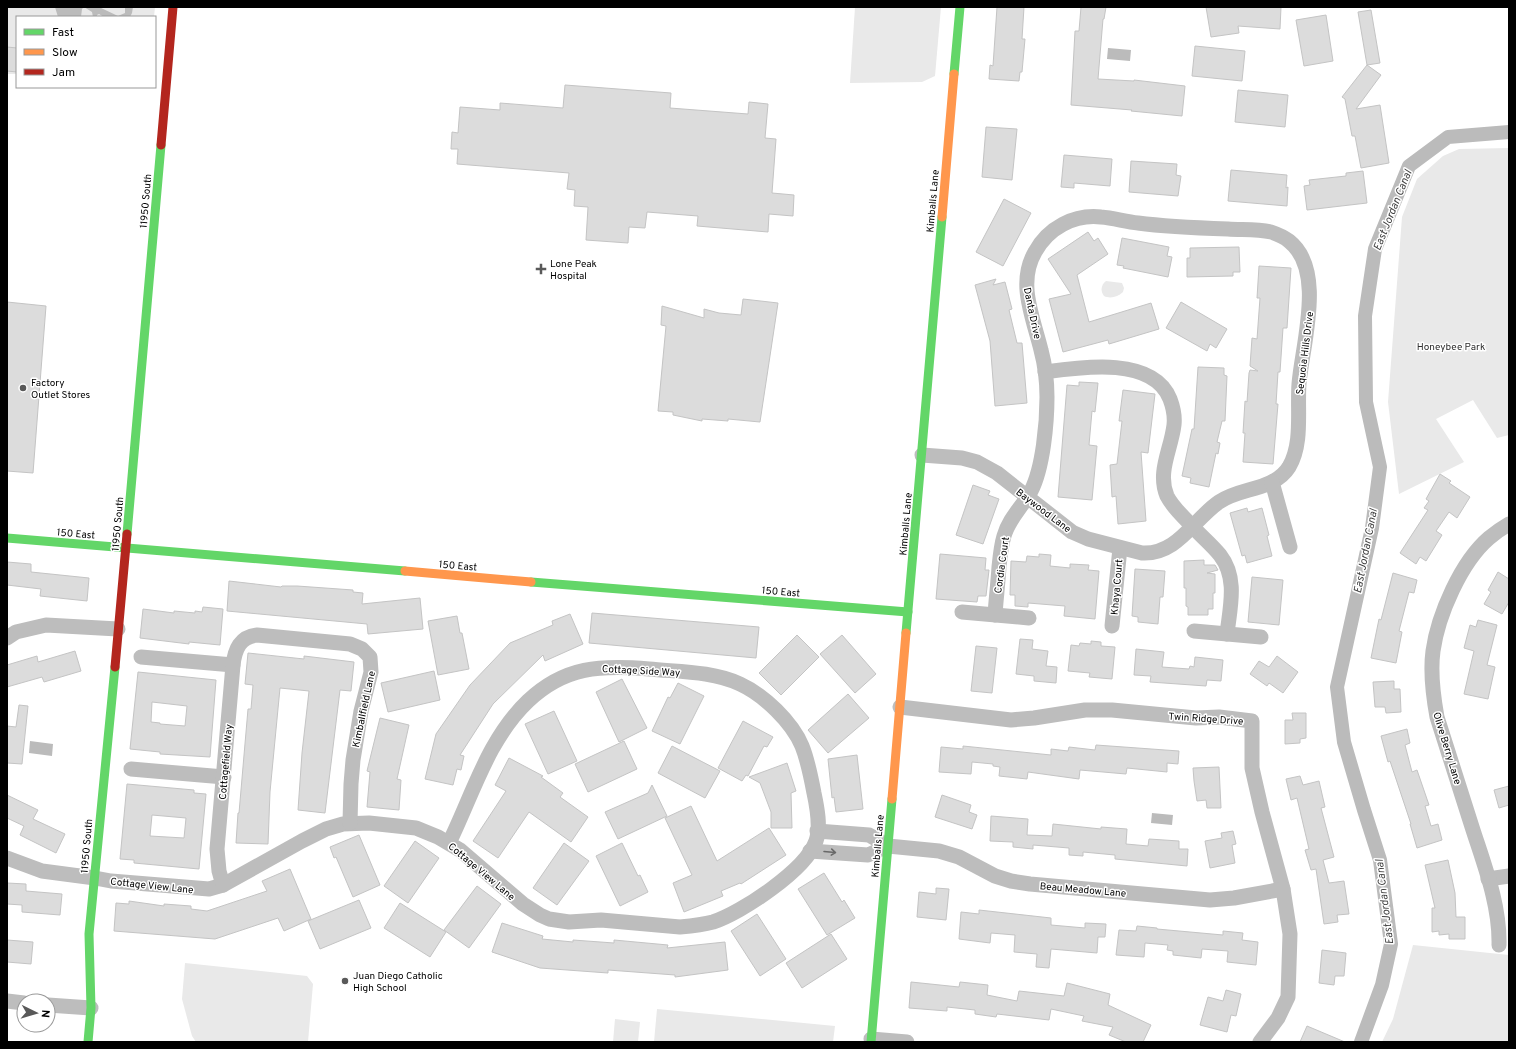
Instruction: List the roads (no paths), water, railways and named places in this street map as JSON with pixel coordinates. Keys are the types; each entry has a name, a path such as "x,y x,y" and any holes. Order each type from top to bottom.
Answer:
{"street":[{"name":"11950 South","path":"88,1042 91,1008 89,934 126,549 173,7"},
{"name":"Kimballs Lane","path":"871,1041 960,7"},
{"name":"Danta Drive","path":"1027,497 1036,481 1040,466 1047,396 1045,372 1028,298 1026,280 1029,266 1034,254 1044,238 1066,222 1084,217 1103,217 1151,225 1262,231 1277,234 1289,241"},
{"name":"Sequoia Hills Drive","path":"1287,470 1297,445 1300,379 1310,308 1305,262 1298,250 1289,241"},
{"path":"1045,372 1083,368 1130,370 1148,376 1162,387 1169,396 1174,418 1174,426 1164,468 1163,476 1165,490 1172,505 1220,555 1229,572 1232,587 1227,634"},
{"name":"Baywood Lane","path":"922,455 962,458 977,462 990,469 1072,532 1088,539 1142,553 1157,552 1172,546 1192,526 1225,498 1272,482 1280,478 1287,470"},
{"path":"1272,482 1290,547"},
{"name":"Cordia Court","path":"995,615 1001,548 1004,534 1011,520 1027,497"},
{"name":"Olive Berry Lane","path":"1498,945 1498,918 1488,879 1437,717 1432,682 1433,651 1445,604 1466,566 1488,538 1509,524"},
{"name":"150 East","path":"7,538 126,549 908,612"},
{"name":"Khaya Court","path":"1112,626 1120,548"},
{"path":"962,612 1029,618"},
{"path":"7,638 16,632 46,625 118,629"},
{"path":"1194,631 1261,637"},
{"name":"Kimballfield Lane","path":"243,640 247,637 257,635 342,642 357,646 370,657 371,672 361,711 353,760 350,823"},
{"name":"Cottagefield Way","path":"223,885 219,872 217,849 233,665 236,651 243,640"},
{"path":"141,657 233,665"},
{"name":"Cottage Side Way","path":"449,843 489,754 504,728 517,712 539,691 562,678 588,669 612,667 708,675 740,684 757,693 781,717 801,745 808,765 815,800 815,841"},
{"name":"Twin Ridge Drive","path":"900,707 1011,720 1085,710 1112,710 1196,718 1219,717 1252,721 1252,768 1262,812 1283,889 1290,934 1288,997 1278,1018 1260,1042"},
{"path":"131,769 224,777"},
{"name":"Cottage View Lane","path":"7,858 42,871 111,881 201,889 216,888 318,832 350,823 369,823 416,828 449,843 471,859 523,904 540,916 549,919 569,922 601,920 680,926 713,922 734,913 783,881 793,872 815,841"},
{"path":"815,841 869,836 888,846"},
{"path":"815,841 868,855 888,846"},
{"name":"Beau Meadow Lane","path":"888,846 939,851 959,857 995,876 1011,881 1030,884 1210,900 1234,898 1283,889"},
{"path":"1488,879 1509,876"},
{"path":"56,1006 91,1008"},
{"path":"871,1041 907,1042"}],"waterway":[{"name":"East Jordan Canal","path":"1361,1042 1382,985 1391,944 1380,860 1344,742 1337,687 1372,528 1380,467 1366,402 1365,316 1375,249 1409,166 1448,137 1509,132"}],"place":[{"name":"Lone Peak Hospital","path":"541,269"},
{"name":"Factory Outlet Stores","path":"23,388"},
{"name":"Juan Diego Catholic High School","path":"345,981"}],"park label":[{"name":"Honeybee Park","path":"1451,346"}]}
